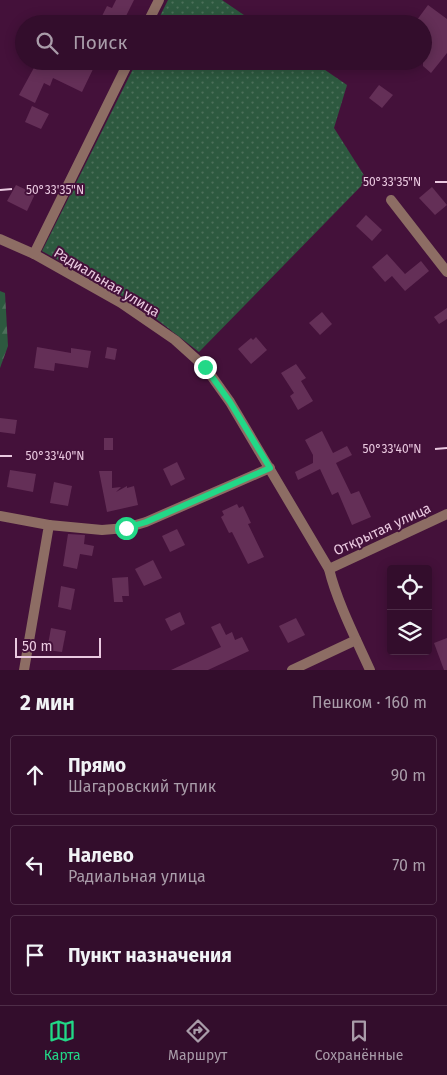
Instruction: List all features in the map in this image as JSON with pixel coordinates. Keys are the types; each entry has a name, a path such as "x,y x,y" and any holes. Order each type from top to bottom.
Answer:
{"street":[{"path":"152,15 159,0"},
{"path":"34,254 125,70"},
{"path":"391,200 447,272"},
{"name":"Радиальная улица","path":"0,239 34,254 121,303 175,340 205,367 230,402 330,569 332,582 370,670"},
{"path":"0,516 49,525 102,530 126,528 146,522 270,468"},
{"name":"Открытая улица","path":"330,569 447,514"},
{"path":"24,670 49,525"},
{"path":"292,670 356,640"}],"green space":[{"path":"168,0 222,0 244,15 160,15"},
{"path":"132,70 325,70 347,85 334,128 367,180 199,352 138,305 42,251"},
{"path":"0,291 5,293 8,346 0,368"}],"building":[{"path":"116,0 134,0 126,15 102,15 107,6 112,8"},
{"path":"428,5 447,19 447,53 431,73 428,70 432,70 432,15 421,15"},
{"path":"33,70 93,70 82,92 53,78 50,86 44,83 35,103 19,95"},
{"path":"379,85 393,95 382,108 369,98"},
{"path":"32,106 49,114 41,129 25,122"},
{"path":"16,185 35,194 27,211 7,201"},
{"path":"432,187 447,205 435,215 419,198"},
{"path":"366,215 382,230 372,241 356,226"},
{"path":"387,254 405,274 421,261 429,271 405,291 392,276 385,282 372,267"},
{"path":"447,308 447,319 439,324 434,317"},
{"path":"322,312 332,324 320,335 309,323"},
{"path":"256,337 267,350 251,364 238,349 251,338 253,340"},
{"path":"37,347 71,353 71,348 91,351 88,368 55,363 54,371 34,368"},
{"path":"107,347 117,349 115,360 105,358"},
{"path":"296,364 306,378 301,381 313,401 298,410 290,396 294,393 281,373"},
{"path":"0,418 17,420 15,434 0,432"},
{"path":"322,431 333,453 347,446 352,455 336,463 351,494 359,491 371,517 352,525 338,492 332,495 320,469 298,480 295,472 313,463 313,455 305,440"},
{"path":"104,438 113,438 113,450 104,450"},
{"path":"177,462 185,479 171,486 163,469"},
{"path":"10,470 36,474 33,492 7,487"},
{"path":"99,471 112,471 112,488 121,487 116,492 127,486 127,488 134,486 138,505 107,512"},
{"path":"54,482 72,486 68,506 50,503"},
{"path":"237,504 239,508 243,506 251,523 248,524 264,557 248,564 232,532 229,533 221,517 224,515 222,511"},
{"path":"177,529 185,545 170,552 162,536"},
{"path":"68,534 85,535 84,544 94,546 92,556 80,554 77,569 63,566"},
{"path":"153,560 162,578 144,586 135,569"},
{"path":"128,577 129,596 122,596 123,602 114,602 112,578"},
{"path":"61,586 75,589 71,610 58,607"},
{"path":"180,612 185,624 171,631 165,619"},
{"path":"296,618 305,635 288,643 279,626"},
{"path":"220,623 226,635 232,632 235,640 242,637 249,651 208,670 171,670 221,647 211,627"},
{"path":"51,628 66,631 62,652 47,650"},
{"path":"447,638 447,670 444,670 434,643"}],"route":[{"path":"126,528 146,522 270,468 230,402 205,367"}]}
